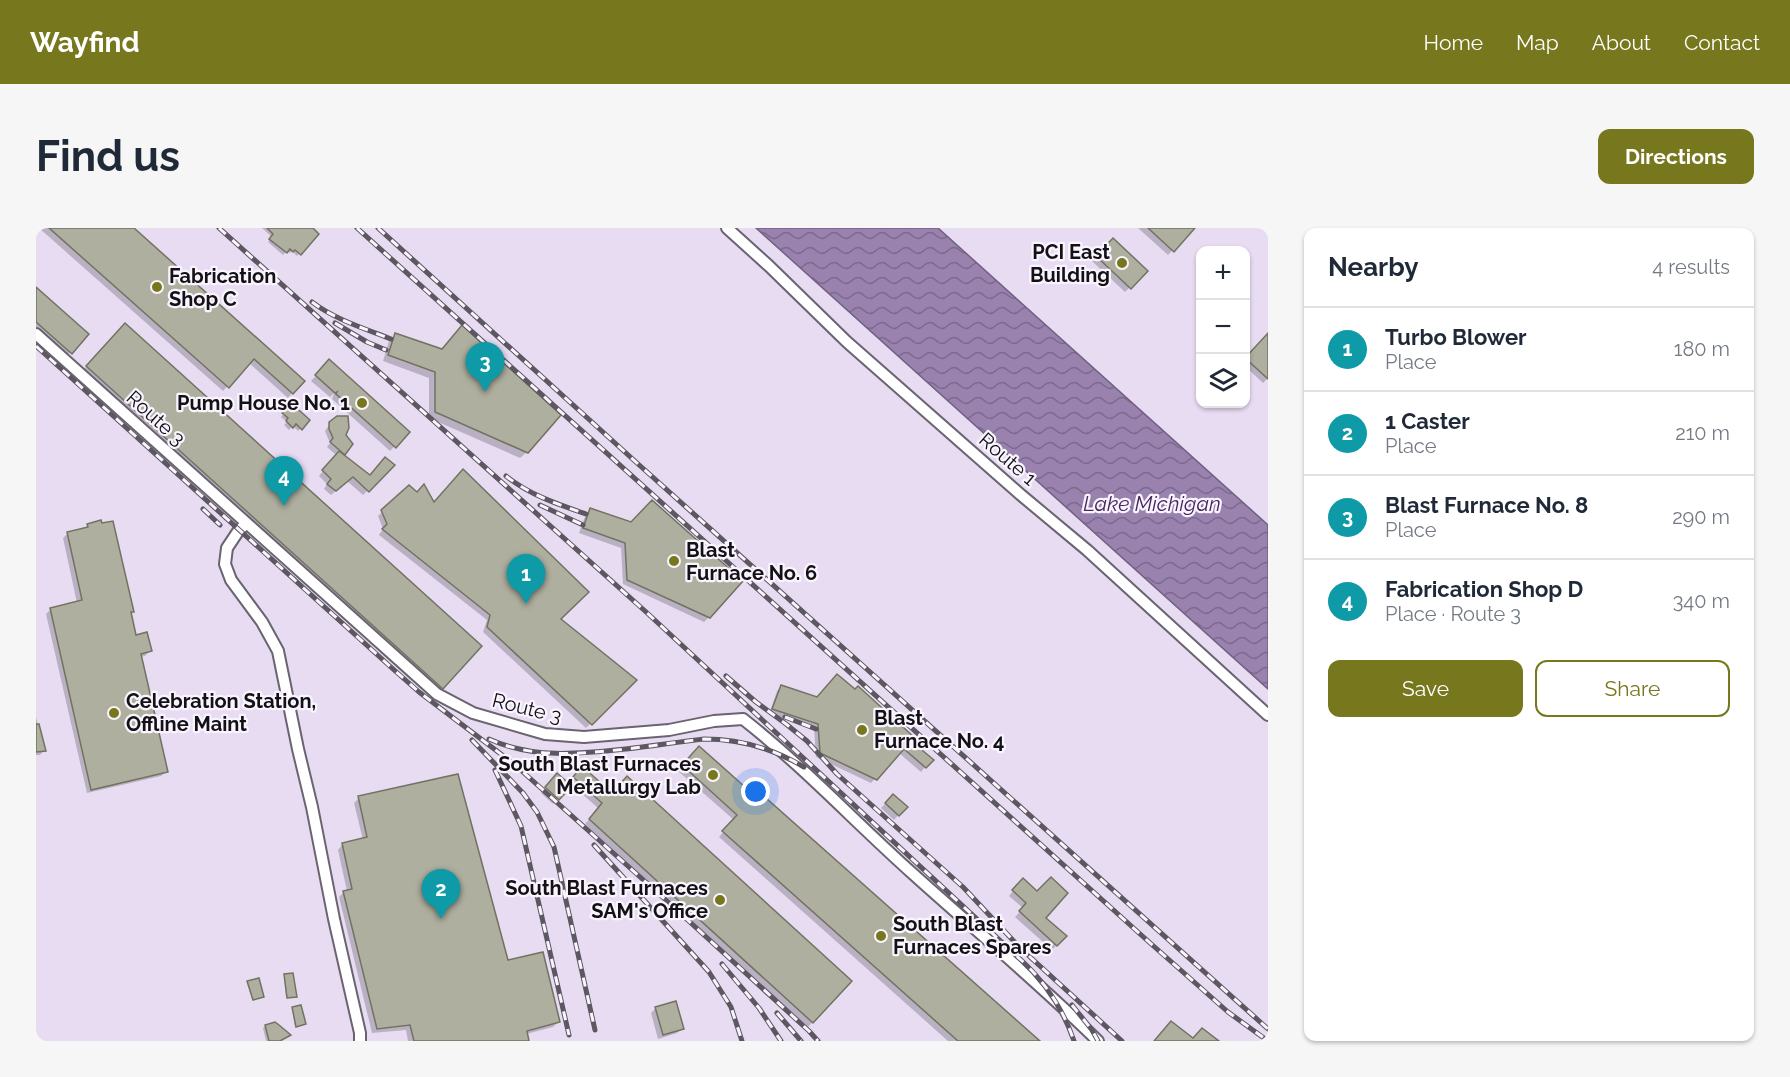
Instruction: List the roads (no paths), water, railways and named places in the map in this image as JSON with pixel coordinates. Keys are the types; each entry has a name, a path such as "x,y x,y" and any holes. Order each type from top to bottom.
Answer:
{"street":[{"name":"Route 1","path":"727,228 847,342 1087,550 1268,715"},
{"name":"Route 3","path":"36,334 437,694 473,713 545,734 584,737 669,730 714,721 743,719 1098,1041"},
{"path":"246,524 227,548 225,564 231,580 262,622 278,651 334,919 349,979 360,1041"}],"water":[{"name":"Lake Michigan","path":"756,228 938,228 1268,525 1268,689"}],"railway":[{"path":"219,228 645,611 1021,960 1053,997 1074,1041"},
{"path":"357,228 1149,942 1228,1012 1268,1041"},
{"path":"378,228 1268,1029"},
{"path":"312,302 340,319 391,339"},
{"path":"335,323 367,342 386,350"},
{"path":"36,346 419,692 514,764 818,1041"},
{"path":"506,476 534,494 586,514"},
{"path":"540,505 583,525"},
{"path":"203,509 220,525"},
{"path":"726,676 807,741 837,774 963,887 1025,953"},
{"path":"785,717 816,729"},
{"path":"489,739 522,750 556,753 626,749 717,739 756,746 804,767"},
{"path":"472,740 523,793 537,812 554,847 595,1030"},
{"path":"495,770 521,826 569,1035"},
{"path":"594,845 709,972 731,1007 742,1041"},
{"path":"1029,956 1122,1041"},
{"path":"722,964 759,1008 781,1041"},
{"path":"1072,1005 1098,1041"},
{"path":"777,1013 801,1041"}],"place":[{"name":"PCI East Building","path":"1122,263"},
{"name":"Fabrication Shop C","path":"157,287"},
{"name":"Blast Furnace No. 8","path":"485,392"},
{"name":"Pump House No. 1","path":"362,403"},
{"name":"Fabrication Shop D","path":"284,506"},
{"name":"Blast Furnace No. 6","path":"674,561"},
{"name":"Turbo Blower","path":"526,604"},
{"name":"Celebration Station, Offline Maint","path":"114,713"},
{"name":"Blast Furnace No. 4","path":"862,730"},
{"name":"South Blast Furnaces Metallurgy Lab","path":"713,775"},
{"name":"South Blast Furnaces SAM's Office","path":"720,900"},
{"name":"1 Caster","path":"441,919"},
{"name":"South Blast Furnaces Spares","path":"881,936"}]}
